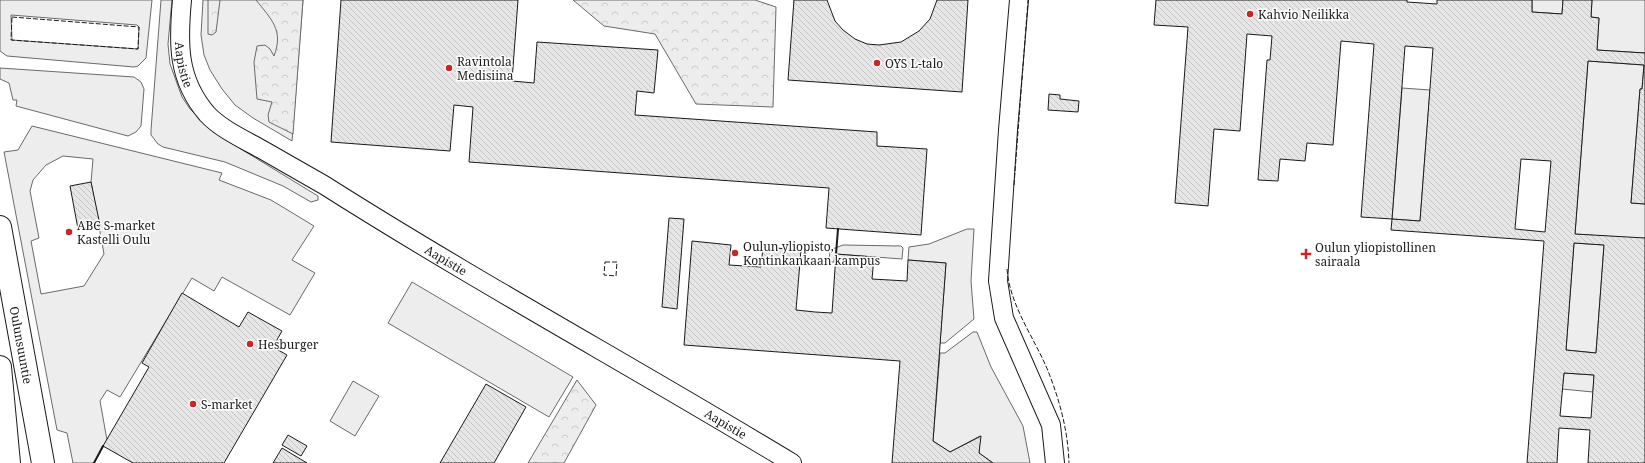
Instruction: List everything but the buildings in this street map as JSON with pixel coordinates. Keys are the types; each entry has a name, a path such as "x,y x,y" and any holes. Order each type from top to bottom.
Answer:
{"main road":[{"name":"Oulunsuuntie","path":"0,227 43,463"},
{"name":"Oulunsuuntie","path":"0,367 10,463"}],"street":[{"name":"Aapistie","path":"182,0 179,30 180,61 190,89 208,114 232,134 306,174 401,233 792,463"},
{"path":"1019,0 1008,118 998,281 1004,318 1051,425 1055,463"}],"shaded area":[{"path":"0,0 152,0 146,58 138,66 134,67 7,56 0,51","holes":["11,15 137,25 139,27 138,49 12,40"]},
{"path":"161,0 172,0 168,44 170,64 182,97 190,109 213,132 318,196 318,200 311,202 283,186 225,162 163,147 158,144 151,135 151,130"},
{"path":"203,0 303,0 292,141 253,118 235,105 222,89 210,70 204,55 201,35"},
{"path":"1532,0 1563,0 1562,14 1532,12"},
{"path":"1592,0 1645,0 1645,53 1597,50 1599,18 1591,17"},
{"path":"1588,61 1644,65 1642,89 1640,89 1631,203 1645,204 1645,239 1575,234"},
{"path":"0,68 134,77 141,82 144,89 141,126 136,132 128,136 16,106 17,100 13,100 9,83 0,79"},
{"path":"1402,88 1430,90 1420,221 1392,219"},
{"path":"32,126 222,173 219,180 271,200 314,226 292,260 315,273 290,315 222,277 214,291 192,278 120,397 107,390 100,401 107,440 94,463 73,463 67,433 57,430 4,152 18,150","holes":["63,156 93,159 91,182 104,254 84,286 41,294 31,241 39,238 30,191 33,180 46,165"]},
{"path":"967,229 974,229 971,281 974,319 945,343 940,343 946,263 908,260 909,247 929,244"},
{"path":"1574,243 1604,245 1596,353 1566,350"},
{"path":"843,245 901,246 903,248 902,259 835,254 834,262 829,262 830,250"},
{"path":"412,282 573,377 549,417 388,323"},
{"path":"973,332 977,332 991,367 1023,426 1030,463 993,463 979,453 980,436 950,452 933,441 940,353 945,353"},
{"path":"1564,373 1594,375 1593,392 1562,389"},
{"path":"353,381 379,396 355,436 330,421"}],"green space":[{"path":"208,0 220,0 216,32 212,35 208,34"},
{"path":"256,0 303,0 293,134 269,122 268,115 272,102 257,99 254,62 257,46 265,45 270,49 274,56 278,39 277,32 271,19"},
{"path":"573,0 755,0 776,7 773,107 696,104 655,34 604,26"},
{"path":"577,380 596,405 564,463 528,463"}],"fence":[{"path":"1014,185 1028,0"},
{"path":"12,17 139,27 138,49 11,40 12,17"},
{"path":"605,262 617,262 616,276 604,275 605,262"},
{"path":"1007,269 1009,283 1018,311 1045,363 1050,376 1063,419 1069,463"}],"wall":[{"path":"836,254 838,229"},
{"path":"94,463 103,446"}],"place":[{"name":"Kahvio Neilikka","path":"1250,14"},
{"name":"OYS L-talo","path":"877,63"},
{"name":"Ravintola Medisiina","path":"449,68"},
{"name":"ABC S-market Kastelli Oulu","path":"69,232"},
{"name":"Oulun yliopisto, Kontinkankaan kampus","path":"735,253"},
{"name":"Oulun yliopistollinen sairaala","path":"1306,254"},
{"name":"Hesburger","path":"250,344"},
{"name":"S-market","path":"193,404"}]}
